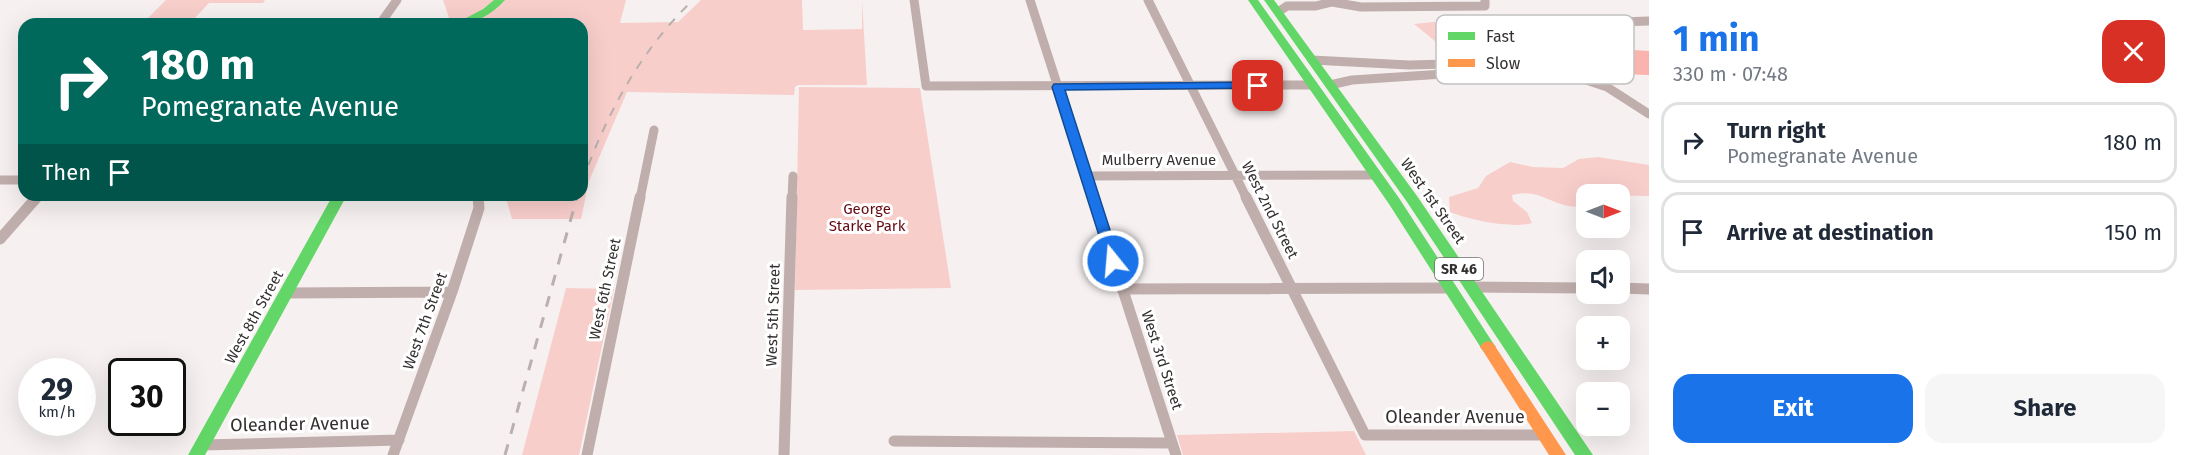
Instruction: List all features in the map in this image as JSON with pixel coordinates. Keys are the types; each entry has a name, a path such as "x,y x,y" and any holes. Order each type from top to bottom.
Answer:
{"main road":[{"path":"472,18 487,11 500,0"},
{"name":"SR 46","path":"1253,0 1376,175 1558,455"},
{"name":"West 1st Street","path":"1275,6 1585,455"},
{"path":"1313,85 1327,92 1337,104 1349,111"},
{"name":"West 8th Street","path":"199,450 337,201"},
{"path":"1411,228 1427,242 1447,271 1471,287"},
{"path":"1449,288 1468,298 1481,315 1502,332"}],"street":[{"path":"384,18 397,0"},
{"path":"914,0 926,87 1313,85"},
{"name":"West 3rd Street","path":"1030,0 1174,449"},
{"name":"West 2nd Street","path":"1148,0 1365,435"},
{"path":"1275,6 1316,11 1336,9 1345,4 1361,7 1485,6 1485,0"},
{"path":"1634,21 1649,21"},
{"path":"1312,60 1436,64"},
{"path":"1330,85 1352,80 1436,75"},
{"path":"1598,84 1607,87 1649,114"},
{"name":"West 6th Street","path":"586,455 654,130"},
{"name":"Mulberry Avenue","path":"1087,176 1376,175"},
{"name":"West 5th Street","path":"784,455 793,176"},
{"path":"0,180 18,180"},
{"path":"0,239 34,201"},
{"name":"West 7th Street","path":"393,455 452,292 479,208 478,201"},
{"path":"1471,287 1576,288"},
{"path":"1122,289 1449,288"},
{"path":"1630,288 1649,289"},
{"path":"286,293 452,292"},
{"name":"Oleander Avenue","path":"1365,435 1545,435"},
{"name":"Oleander Avenue","path":"199,450 399,440"},
{"path":"894,441 1078,442 1174,449"}],"green space":[{"path":"166,0 265,0 263,3 209,3 195,18 148,18"},
{"path":"443,0 495,0 467,18 449,18"},
{"path":"504,0 626,0 620,23 678,22 701,0 802,0 803,30 862,29 862,0 867,85 798,85 795,87 794,95 627,92 588,186 588,18 480,18"},
{"path":"1436,22 1436,42 1414,24"},
{"name":"George Starke Park","path":"799,87 920,88 951,288 795,290"},
{"path":"1598,157 1649,165 1649,196 1630,196 1630,184 1576,184 1576,206 1567,206 1533,194 1512,195 1513,201 1527,212 1532,223 1524,225 1491,223 1450,212 1449,197 1478,188 1486,176 1510,162 1533,167 1563,168 1579,159"},
{"path":"507,201 585,201 581,219 512,219"},
{"path":"566,288 614,289 579,455 522,455"},
{"path":"1354,431 1366,455 1183,455 1177,435"}],"shaded area":[{"path":"1634,50 1649,51 1649,75 1634,75"}],"railway":[{"path":"588,166 602,132 627,84 657,40 693,0"},
{"path":"505,455 576,201"}],"traffic: fast":[{"path":"472,18 487,11 500,0"},
{"path":"1253,0 1394,201 1488,347"},
{"path":"1269,0 1412,199 1585,455"},
{"path":"196,455 337,201"}],"traffic: slow":[{"path":"1488,347 1558,455"}],"route":[{"path":"1113,261 1058,87 1258,86"}]}
